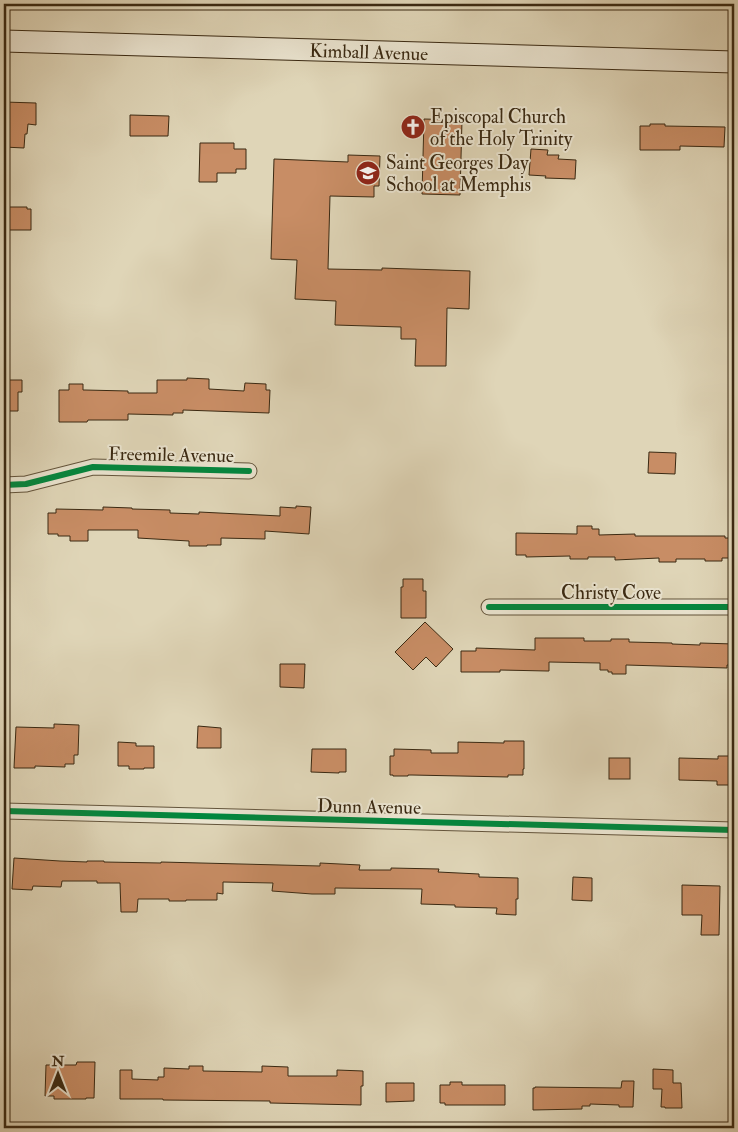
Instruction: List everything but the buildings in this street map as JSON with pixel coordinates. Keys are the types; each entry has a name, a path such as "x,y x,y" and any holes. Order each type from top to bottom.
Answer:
{"main road":[{"name":"Kimball Avenue","path":"4,41 734,62"}],"street":[{"name":"Freemile Avenue","path":"4,485 26,484 92,467 249,471"},
{"name":"Christy Cove","path":"489,607 734,607"},
{"name":"Dunn Avenue","path":"4,811 734,830"}],"cycle path":[{"path":"4,485 26,484 93,467 249,471"},
{"path":"489,607 734,607"},
{"path":"4,811 734,830"}],"place":[{"name":"Episcopal Church of the Holy Trinity","path":"413,127"},
{"name":"Saint Georges Day School at Memphis","path":"368,173"}]}
